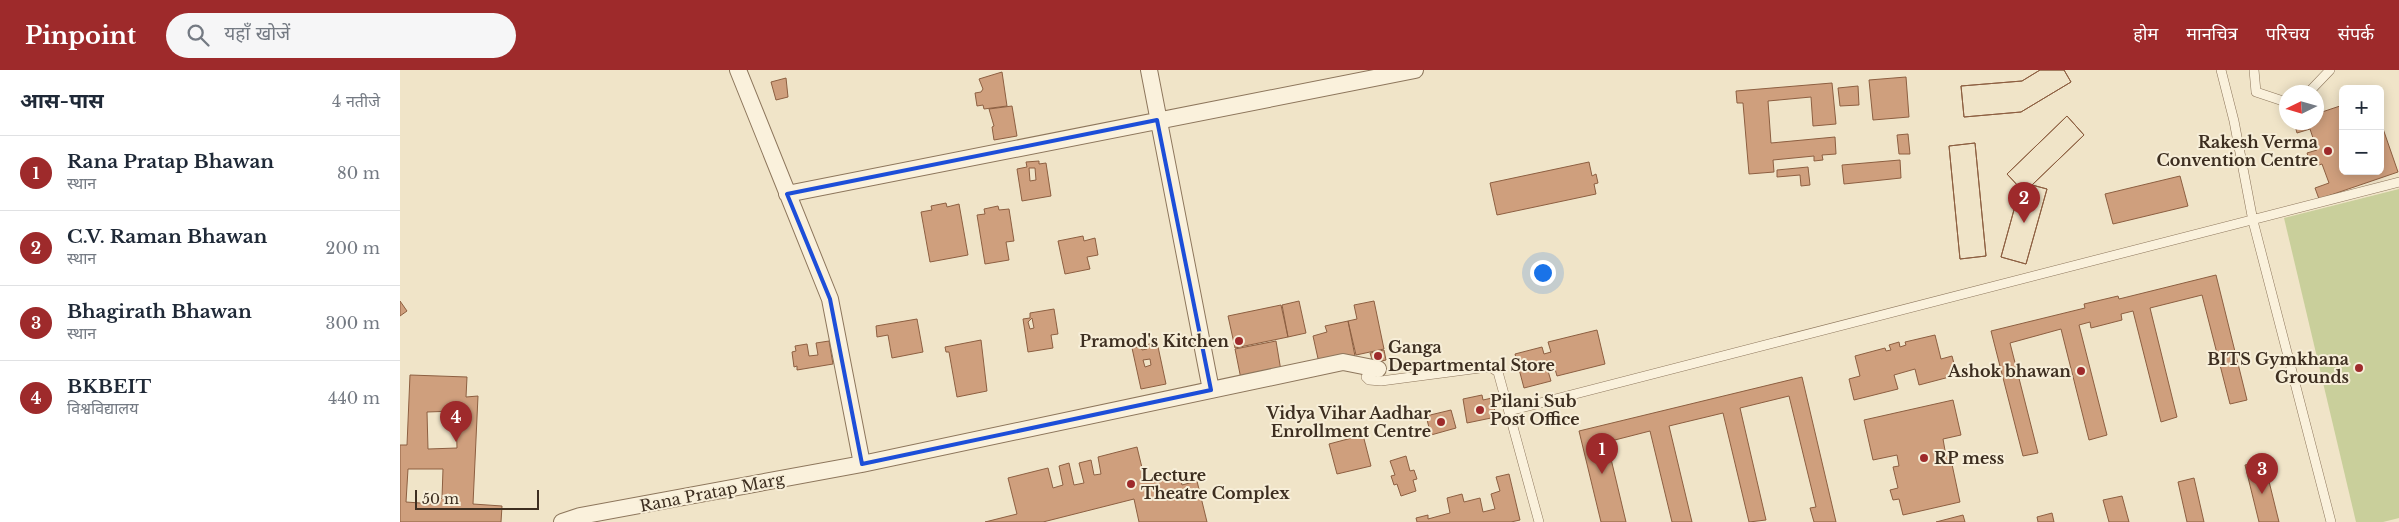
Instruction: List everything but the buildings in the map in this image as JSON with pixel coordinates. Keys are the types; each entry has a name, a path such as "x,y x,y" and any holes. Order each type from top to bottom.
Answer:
{"street":[{"path":"738,70 830,299 862,464"},
{"path":"1149,70 1157,120 1211,390"},
{"path":"787,194 1415,70"},
{"name":"Rana Pratap Marg","path":"562,522 580,516 862,464 1344,362 1378,369"}],"lane":[{"path":"2221,70 2234,120 2253,221 2331,522"},
{"path":"2254,70 2256,92 2279,100"},
{"path":"2316,85 2330,70"},
{"path":"1509,411 2399,182"},
{"path":"1378,369 1366,377 1369,380 1382,382 1492,368 1498,372 1539,522"}],"highlighted area":[{"path":"1157,120 1211,390 862,464 830,299 787,194"}],"green space":[{"name":"BITS Gymkhana Grounds","path":"2399,189 2399,518 2383,522 2356,522 2284,218"}],"place":[{"name":"Rakesh Verma Convention Centre","path":"2328,151"},
{"name":"C.V. Raman Bhawan","path":"2024,223"},
{"name":"Pramod's Kitchen","path":"1239,341"},
{"name":"Ganga Departmental Store","path":"1378,356"},
{"name":"BITS Gymkhana Grounds","path":"2359,368"},
{"name":"Ashok bhawan","path":"2081,371"},
{"name":"Pilani Sub Post Office","path":"1480,410"},
{"name":"Vidya Vihar Aadhar Enrollment Centre","path":"1441,422"},
{"name":"BKBEIT","path":"456,442"},
{"name":"RP mess","path":"1924,458"},
{"name":"Rana Pratap Bhawan","path":"1602,474"},
{"name":"Lecture Theatre Complex","path":"1131,484"},
{"name":"Bhagirath Bhawan","path":"2262,494"}]}
